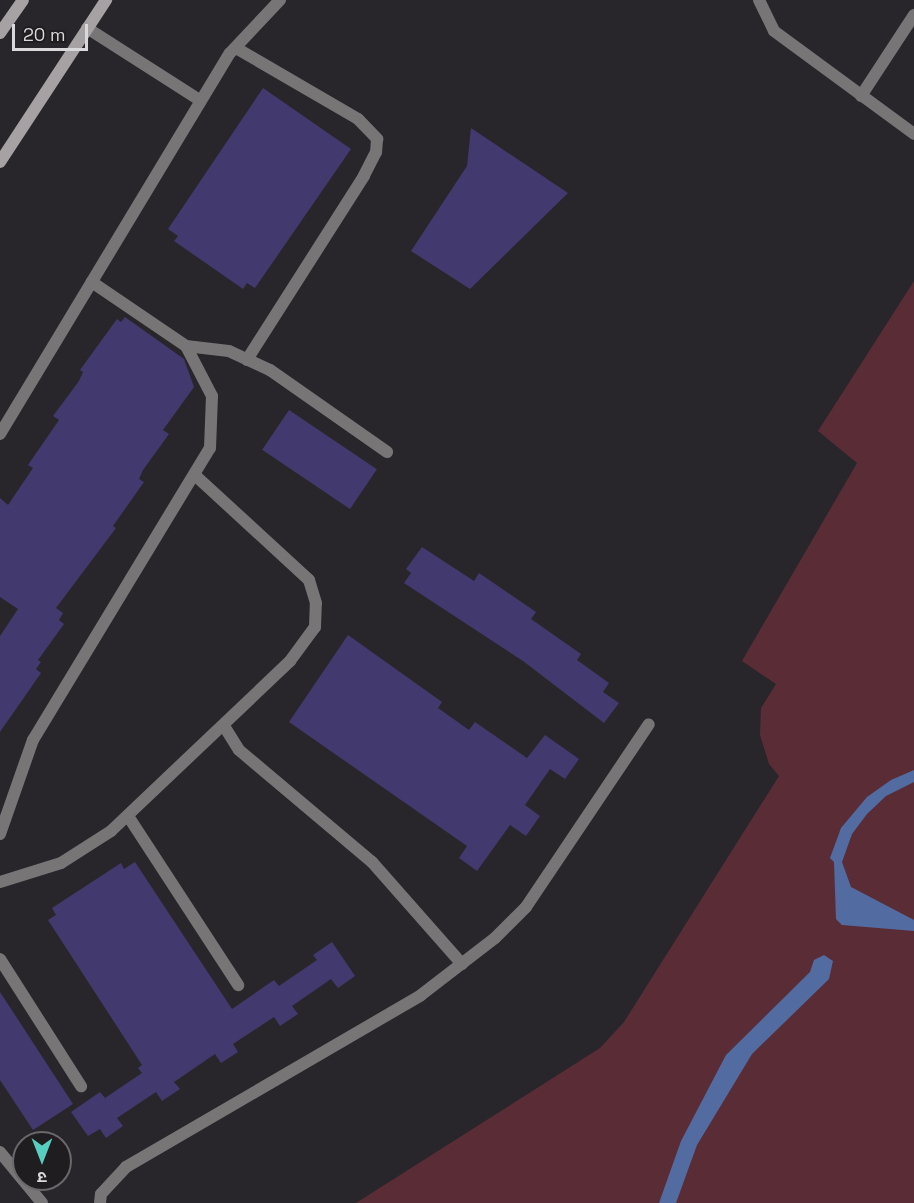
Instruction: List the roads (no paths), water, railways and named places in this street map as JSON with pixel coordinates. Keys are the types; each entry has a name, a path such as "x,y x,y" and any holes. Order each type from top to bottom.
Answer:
{"street":[{"path":"0,33 23,0"},
{"path":"0,162 106,0"},
{"path":"0,434 201,102 236,48 280,0"},
{"path":"759,0 774,30 914,134"},
{"path":"861,96 914,15"},
{"path":"87,28 201,102"},
{"path":"236,48 358,119 377,139 376,152 364,176 247,360"},
{"path":"92,282 186,346 228,351 270,370 387,452"},
{"path":"0,834 33,740 210,448 212,396 186,346"},
{"path":"0,882 62,863 128,816 290,662 315,627 316,603 309,580 195,474"},
{"path":"100,1203 101,1194 126,1167 421,995 462,964 526,907 649,724"},
{"path":"224,726 239,750 372,862 462,964"},
{"path":"128,816 238,985"},
{"path":"0,959 81,1086"},
{"path":"0,1152 42,1203"}],"water":[{"path":"914,770 914,782 886,796 867,814 852,834 842,862 851,887 914,920 914,931 842,925 836,919 834,862 830,858 841,828 867,797 891,780"},
{"path":"824,955 833,961 829,979 752,1054 697,1145 676,1203 659,1203 681,1141 726,1055 810,972 814,960"}]}
